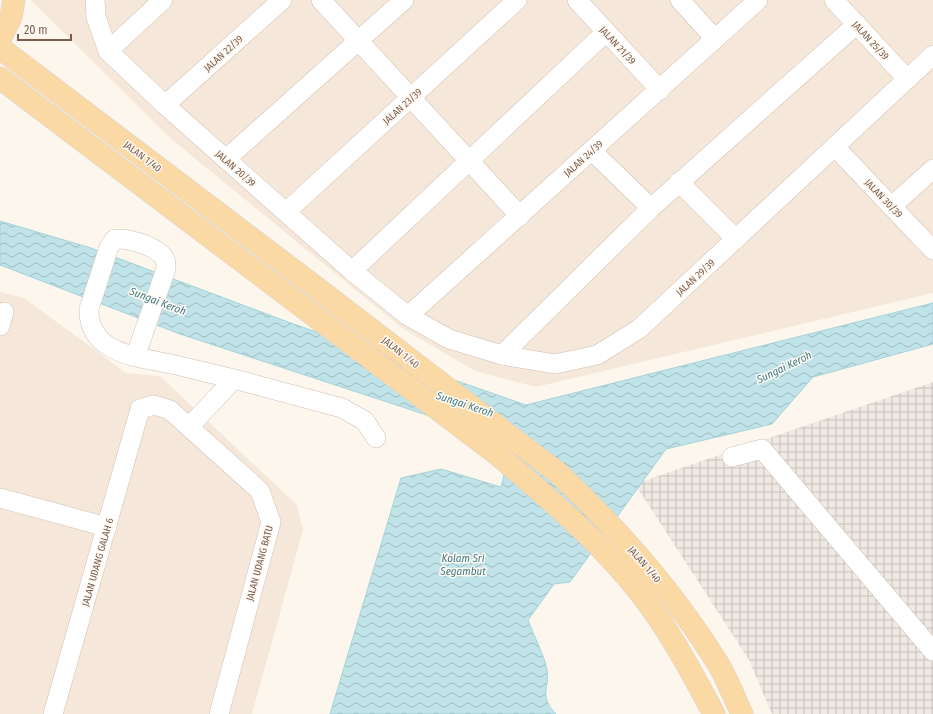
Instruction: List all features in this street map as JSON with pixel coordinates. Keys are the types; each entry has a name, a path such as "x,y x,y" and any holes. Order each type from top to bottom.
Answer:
{"main road":[{"path":"0,39 11,17 14,0"},
{"name":"JALAN 1/40","path":"0,48 558,473 589,502 658,579 692,623 720,669 742,714"},
{"path":"0,78 497,454 563,511 608,555 641,594 670,635 714,714"}],"street":[{"name":"JALAN 20/39","path":"95,0 96,17 108,51 165,105 352,271 408,316"},
{"path":"108,51 163,0"},
{"name":"JALAN 22/39","path":"165,105 282,0"},
{"path":"321,0 520,216"},
{"path":"226,159 404,0"},
{"name":"JALAN 23/39","path":"286,211 517,0"},
{"name":"JALAN 21/39","path":"577,0 660,90"},
{"path":"680,0 715,39"},
{"name":"JALAN 24/39","path":"408,316 758,0"},
{"name":"JALAN 25/39","path":"834,0 907,79"},
{"path":"502,355 651,208 856,24"},
{"path":"352,271 606,32"},
{"name":"JALAN 29/39","path":"408,316 449,339 502,355 554,364 597,355 639,329 933,55"},
{"name":"JALAN 30/39","path":"835,147 933,250"},
{"path":"592,151 651,208"},
{"path":"892,206 933,169"},
{"path":"679,182 736,239"},
{"path":"135,356 166,269 166,262 163,255 147,246 122,238 115,239 109,247 89,309 89,319 92,331 119,353 234,379 342,408 365,421 376,438"},
{"path":"189,427 234,379"},
{"name":"JALAN UDANG BATU","path":"140,409 154,405 170,410 260,491 271,522 219,714"},
{"name":"JALAN UDANG GALAH 6","path":"53,714 140,409"},
{"path":"732,457 762,449 933,651"},
{"path":"0,498 107,527"}],"shaded area":[{"path":"31,0 933,0 933,293 536,387 475,371 402,328 170,138"},
{"path":"0,292 24,298 126,373 160,376 297,505 303,530 252,714 0,714"},
{"path":"933,382 933,714 772,714 749,660 635,484"}],"water":[{"path":"0,221 91,248 288,322 526,405 933,303 933,344 813,377 772,424 666,449 570,582 554,584 528,620 546,665 548,677 546,692 547,702 556,714 330,714 401,478 441,469 501,487 512,443 180,334 0,265"}],"water label":[{"name":"Sungai Keroh","path":"158,301"},
{"name":"Sungai Keroh","path":"784,367"},
{"name":"Sungai Keroh","path":"465,404"},
{"name":"Kolam Sri Segambut","path":"463,564"}]}
